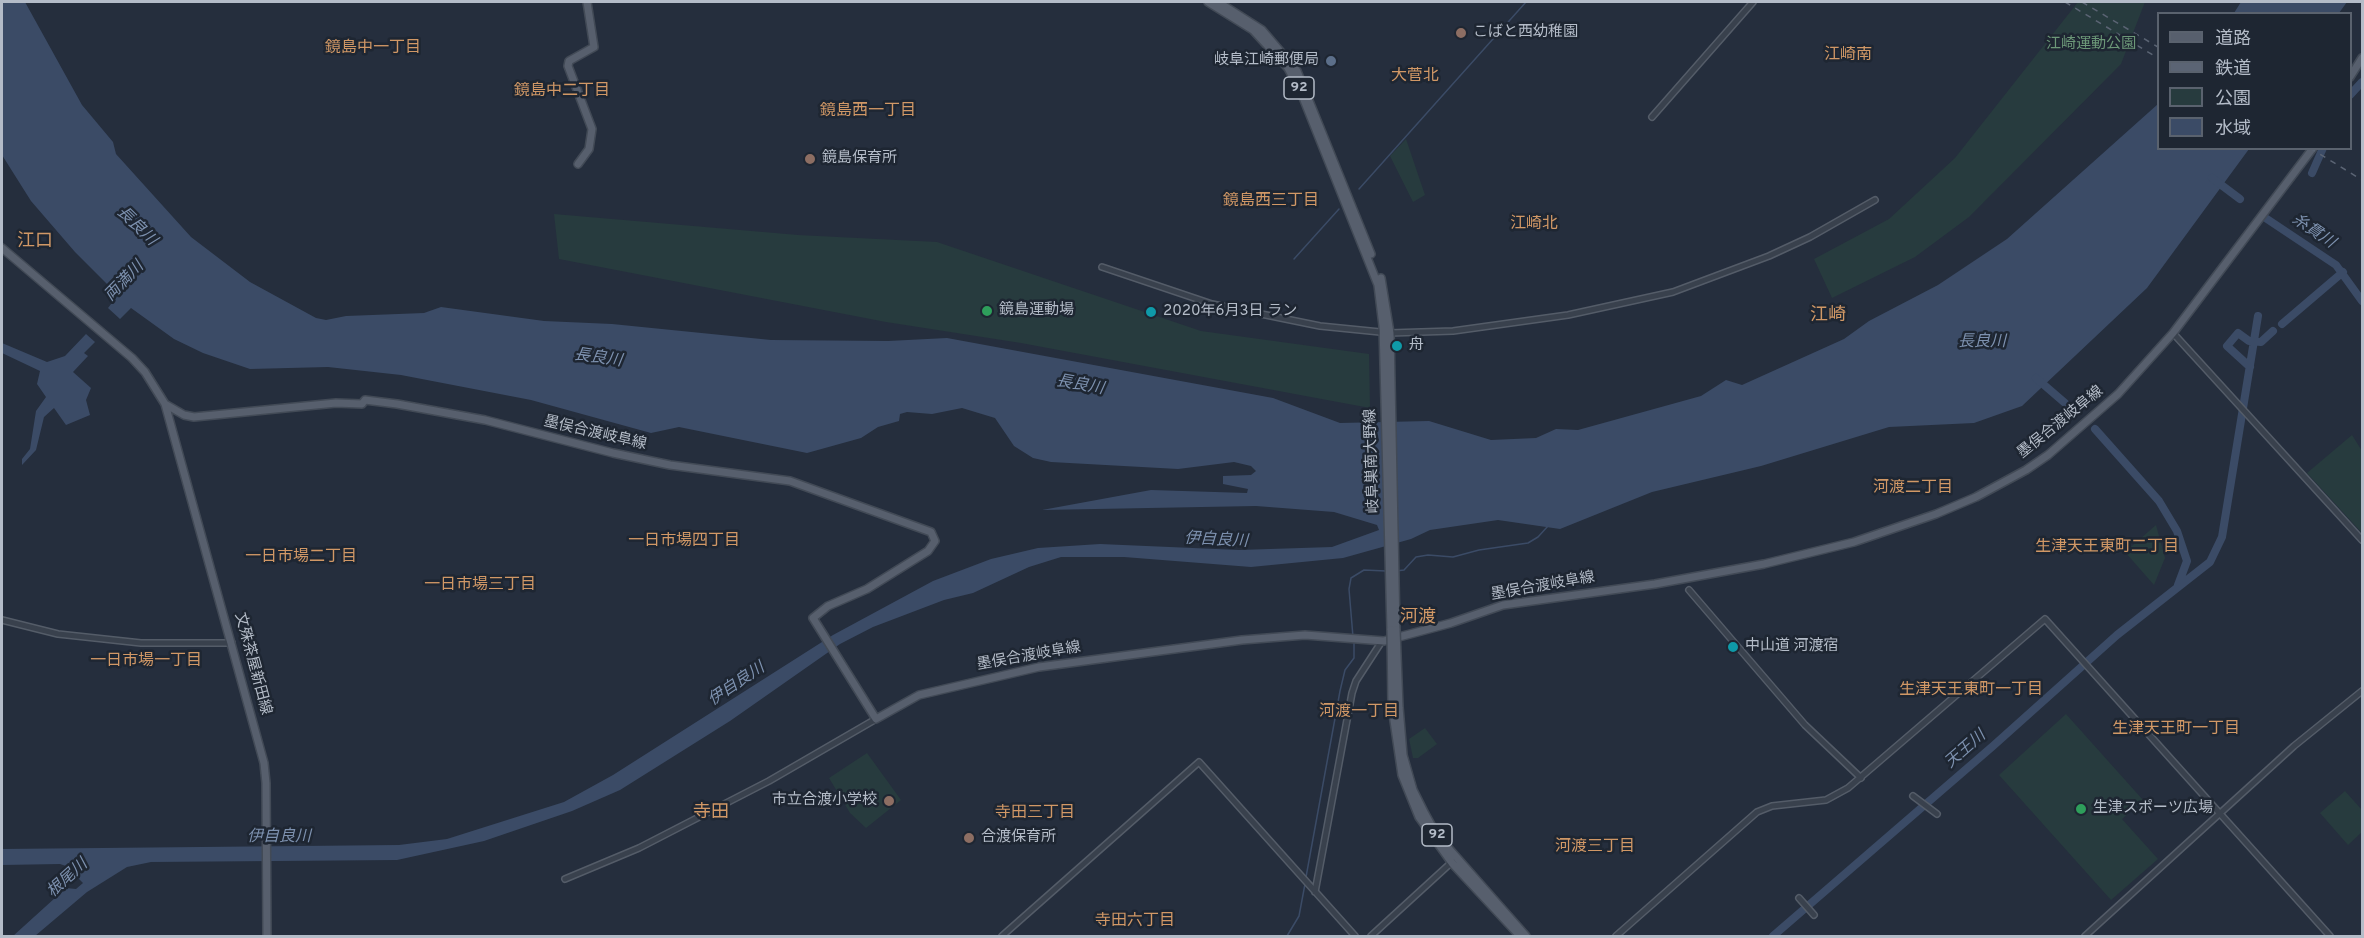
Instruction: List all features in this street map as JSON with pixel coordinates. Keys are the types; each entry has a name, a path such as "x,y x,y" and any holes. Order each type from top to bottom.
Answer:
{"main road":[{"path":"578,164 589,149 592,129 568,66 569,61 594,47 587,2"},
{"name":"岐阜巣南大野線","path":"1208,2 1253,30 1288,68 1300,90 1382,282 1386,318 1397,757 1410,797 1431,838 1526,936"},
{"name":"岐阜巣南大野線","path":"1218,2 1262,30 1297,71 1349,205"},
{"path":"2352,74 2362,58"},
{"name":"墨俣合渡岐阜線","path":"165,404 184,415 215,415 336,403 362,404 365,400 486,420 578,446 670,465 790,482 931,532 934,541 928,550 867,589 828,606 813,618 874,716 919,695 1050,666 1232,641 1305,635 1382,641 1451,623 1503,605 1655,584 1764,564 1854,542 1936,514 1976,497 2048,455 2118,394 2173,333 2311,150"},
{"path":"2,248 132,358 145,372 165,404"},
{"name":"文殊茶屋新田線","path":"165,404 264,763 267,823 267,936"},
{"name":"岐阜巣南大野線","path":"1454,861 1520,936"}],"street":[{"path":"1652,117 1753,2"},
{"path":"1102,267 1215,305 1320,326 1386,336 1453,331 1511,324 1662,295 1769,256 1810,237 1875,200"},
{"path":"2173,333 2362,540"},
{"path":"1689,590 1805,725 1861,778"},
{"path":"2,620 58,633 141,643 232,643"},
{"path":"1616,936 1757,812 1772,806 1826,800 1848,788 2045,620 2330,936"},
{"path":"1313,890 1317,882 1352,693 1382,641"},
{"path":"2085,936 2307,734 2362,691"},
{"path":"565,879 639,848 769,781 874,716"},
{"path":"1002,936 1199,762 1354,936"},
{"path":"1913,796 1937,813"},
{"name":"92","path":"1371,936 1454,861"},
{"path":"1799,898 1814,915"}],"green space":[{"name":"江崎運動公園","path":"2078,2 2145,2 2121,64 1969,217 1915,257 1832,298 1814,259 1889,219 1955,158"},
{"path":"1406,139 1425,195 1413,202 1390,156"},
{"name":"鏡島運動場","path":"554,214 798,235 937,242 1201,331 1369,354 1370,408 1021,343 886,322 559,259"},
{"path":"2352,435 2362,451 2362,533 2307,473"},
{"path":"2156,525 2165,558 2154,585 2125,552"},
{"name":"生津スポーツ広場","path":"2066,714 2143,800 2122,819 2158,859 2111,900 1999,775"},
{"path":"1425,728 1437,744 1418,758 1413,758 1409,739"},
{"path":"867,753 901,800 866,828 850,813 829,778"},
{"path":"2345,791 2362,810 2362,832 2348,845 2320,813"}],"water":[{"name":"長良川","path":"2,2 25,2 82,105 113,142 116,154 191,237 250,282 316,318 326,320 346,316 424,313 441,307 544,321 612,324 771,340 888,341 947,338 1273,398 1340,423 1429,421 1491,440 1536,438 1556,429 1578,430 1701,396 1726,380 1742,385 1844,339 1869,321 1938,285 2007,239 2157,105 2157,150 2248,150 2147,288 2022,406 1974,423 1889,427 1761,466 1652,492 1560,529 1498,520 1430,530 1411,539 1343,558 1251,567 1124,557 1061,557 1029,567 973,593 944,600 873,627 840,644 730,721 620,790 572,811 484,841 397,860 151,862 127,867 87,892 35,936 13,936 66,888 76,889 83,883 66,866 60,864 2,865 2,849 399,845 447,839 564,802 613,775 833,635 933,581 991,559 1038,548 1100,544 1239,550 1332,547 1379,530 1377,525 1334,512 1256,506 1042,510 1151,490 1247,493 1248,489 1223,484 1223,476 1251,475 1256,471 1251,466 1234,462 1178,469 1051,462 1033,458 1014,446 995,418 962,408 932,414 907,412 900,414 899,421 878,427 861,438 807,453 679,427 651,433 531,400 401,375 328,367 250,369 203,353 174,339 131,308 120,319 108,308 118,295 75,252 31,201 2,155"},
{"path":"2241,2 2347,2 2340,12 2235,12"},
{"path":"86,334 95,342 84,353 88,356 73,372 91,388 86,400 90,415 66,425 54,408 44,417 36,450 22,465 22,459 30,449 36,411 46,397 37,384 40,371 2,353 2,343 47,362 65,356"}],"waterway":[{"path":"1359,189 1526,2"},
{"name":"天王川","path":"2352,93 2362,82"},
{"name":"天王川","path":"2312,173 2322,150"},
{"name":"糸貫川","path":"2212,178 2240,199"},
{"path":"1294,259 1339,209"},
{"name":"糸貫川","path":"2267,219 2336,265 2362,301"},
{"path":"2282,324 2343,272"},
{"name":"天王川","path":"1773,936 1993,746 2117,635 2210,562 2222,537 2258,316"},
{"name":"天王川","path":"2250,367 2227,346 2238,333 2249,341 2261,342 2273,331"},
{"name":"天王川","path":"2036,378 2065,403"},
{"name":"天王川","path":"2095,429 2159,501 2177,531 2187,561 2178,585"},
{"path":"1396,571 1404,570 1416,557 1428,555 1453,557 1479,550 1528,543 1538,537 1548,526"},
{"path":"1353,637 1349,589 1351,578 1364,570 1386,571"},
{"path":"1306,877 1340,691 1345,670 1354,658 1354,642"},
{"path":"1287,936 1299,916 1305,884"}],"railway":[{"path":"2065,2 2157,57"},
{"path":"2082,2 2157,46"},
{"path":"2313,150 2362,180"}],"place":[{"name":"こばと西幼稚園","path":"1461,33"},
{"name":"岐阜江崎郵便局","path":"1331,61"},
{"name":"鏡島保育所","path":"810,159"},
{"name":"鏡島運動場","path":"987,311"},
{"name":"2020年6月3日 ラン","path":"1151,312"},
{"name":"舟","path":"1397,346"},
{"name":"中山道 河渡宿","path":"1733,647"},
{"name":"市立合渡小学校","path":"889,801"},
{"name":"生津スポーツ広場","path":"2081,809"},
{"name":"合渡保育所","path":"969,838"}],"district":[{"name":"鏡島中一丁目","path":"373,49"},
{"name":"江崎南","path":"1848,56"},
{"name":"大菅北","path":"1415,77"},
{"name":"鏡島中二丁目","path":"562,92"},
{"name":"鏡島西一丁目","path":"868,112"},
{"name":"鏡島西三丁目","path":"1271,202"},
{"name":"江崎北","path":"1534,225"},
{"name":"江口","path":"35,242"},
{"name":"江崎","path":"1828,316"},
{"name":"河渡二丁目","path":"1913,489"},
{"name":"一日市場四丁目","path":"684,542"},
{"name":"生津天王東町二丁目","path":"2107,548"},
{"name":"一日市場二丁目","path":"301,558"},
{"name":"一日市場三丁目","path":"480,586"},
{"name":"河渡","path":"1418,618"},
{"name":"一日市場一丁目","path":"146,662"},
{"name":"生津天王東町一丁目","path":"1971,691"},
{"name":"河渡一丁目","path":"1359,713"},
{"name":"生津天王町一丁目","path":"2176,730"},
{"name":"寺田","path":"711,813"},
{"name":"寺田三丁目","path":"1035,814"},
{"name":"河渡三丁目","path":"1595,848"},
{"name":"寺田六丁目","path":"1135,922"}],"water label":[{"name":"両満川","path":"125,282"},
{"name":"伊自良川","path":"1216,541"},
{"name":"伊自良川","path":"737,685"},
{"name":"伊自良川","path":"279,838"},
{"name":"根尾川","path":"68,879"}]}
